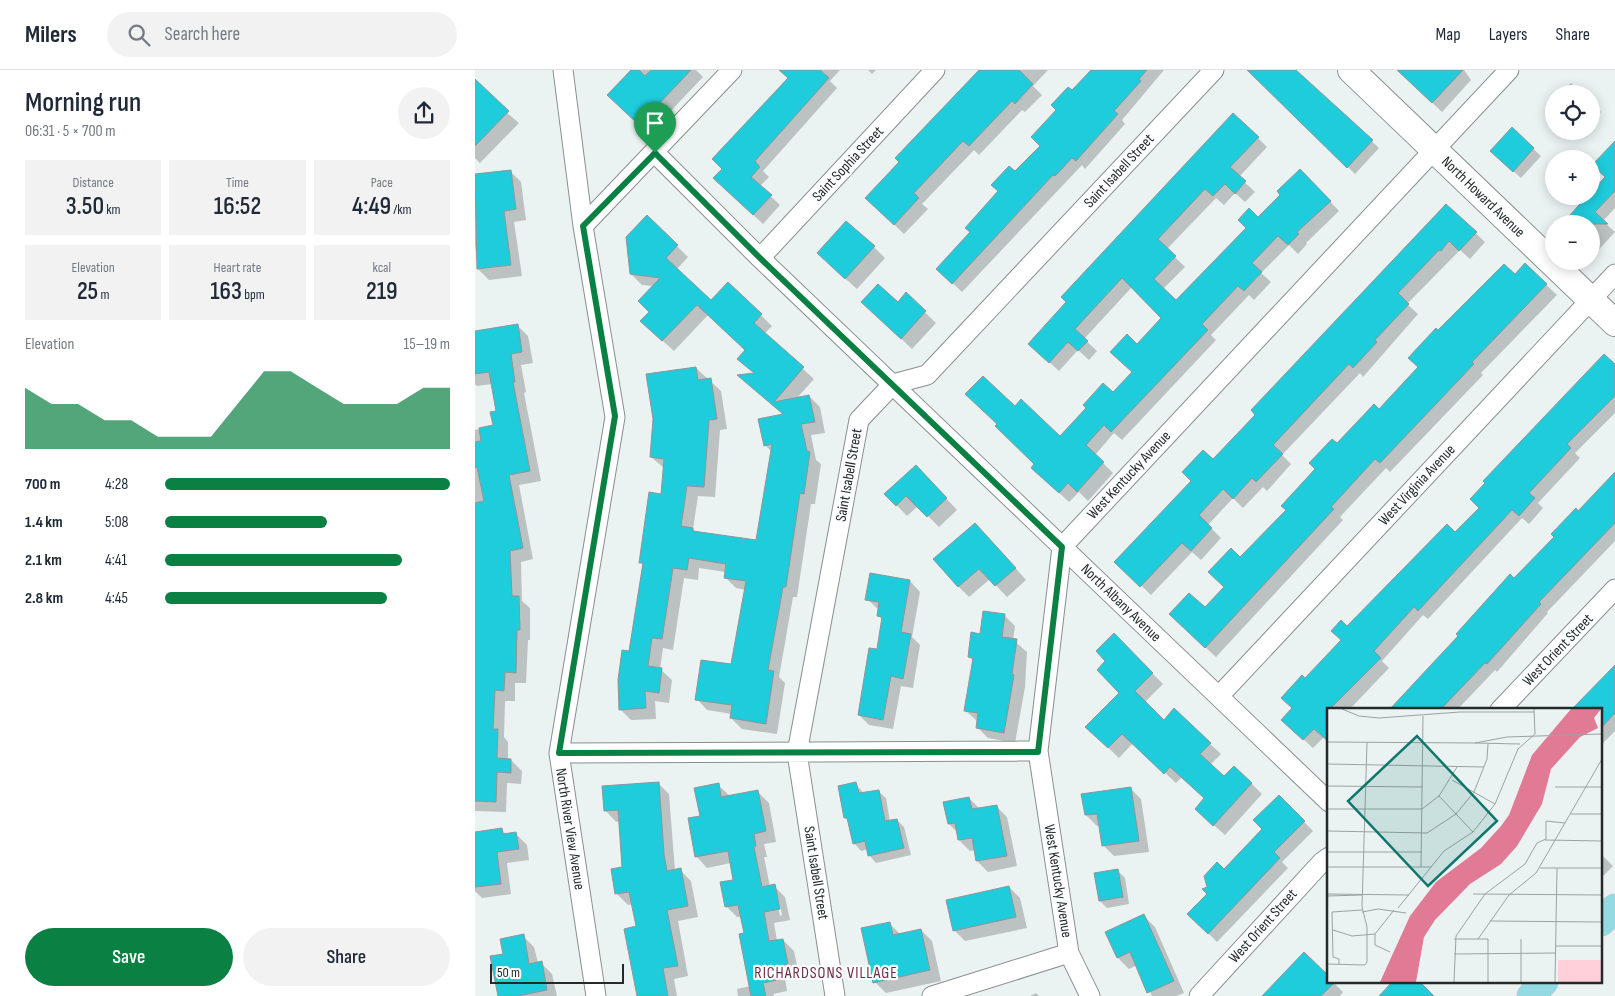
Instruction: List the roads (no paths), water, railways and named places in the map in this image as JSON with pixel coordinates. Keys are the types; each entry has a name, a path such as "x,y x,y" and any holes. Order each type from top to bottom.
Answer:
{"main road":[{"path":"1603,920 1615,908"}],"street":[{"name":"North River View Avenue","path":"563,70 583,226 615,416 559,753 596,996"},
{"path":"583,226 655,153 732,70"},
{"name":"Saint Sophia Street","path":"760,258 935,70"},
{"name":"Saint Isabell Street","path":"835,996 797,753 859,420 893,384 927,375 1214,70"},
{"name":"North Howard Avenue","path":"1351,70 1615,323"},
{"name":"West Kentucky Avenue","path":"1090,996 1069,953 1038,752 1062,547 1509,70"},
{"name":"North Albany Avenue","path":"655,153 760,258 1327,800"},
{"name":"West Virginia Avenue","path":"1219,696 1615,274"},
{"name":"West Orient Street","path":"1502,708 1615,589"},
{"path":"559,753 1038,752"},
{"name":"West Orient Street","path":"1199,996 1327,858"},
{"path":"933,996 1069,953"}],"district":[{"name":"RICHARDSONS VILLAGE","path":"826,973"}]}
